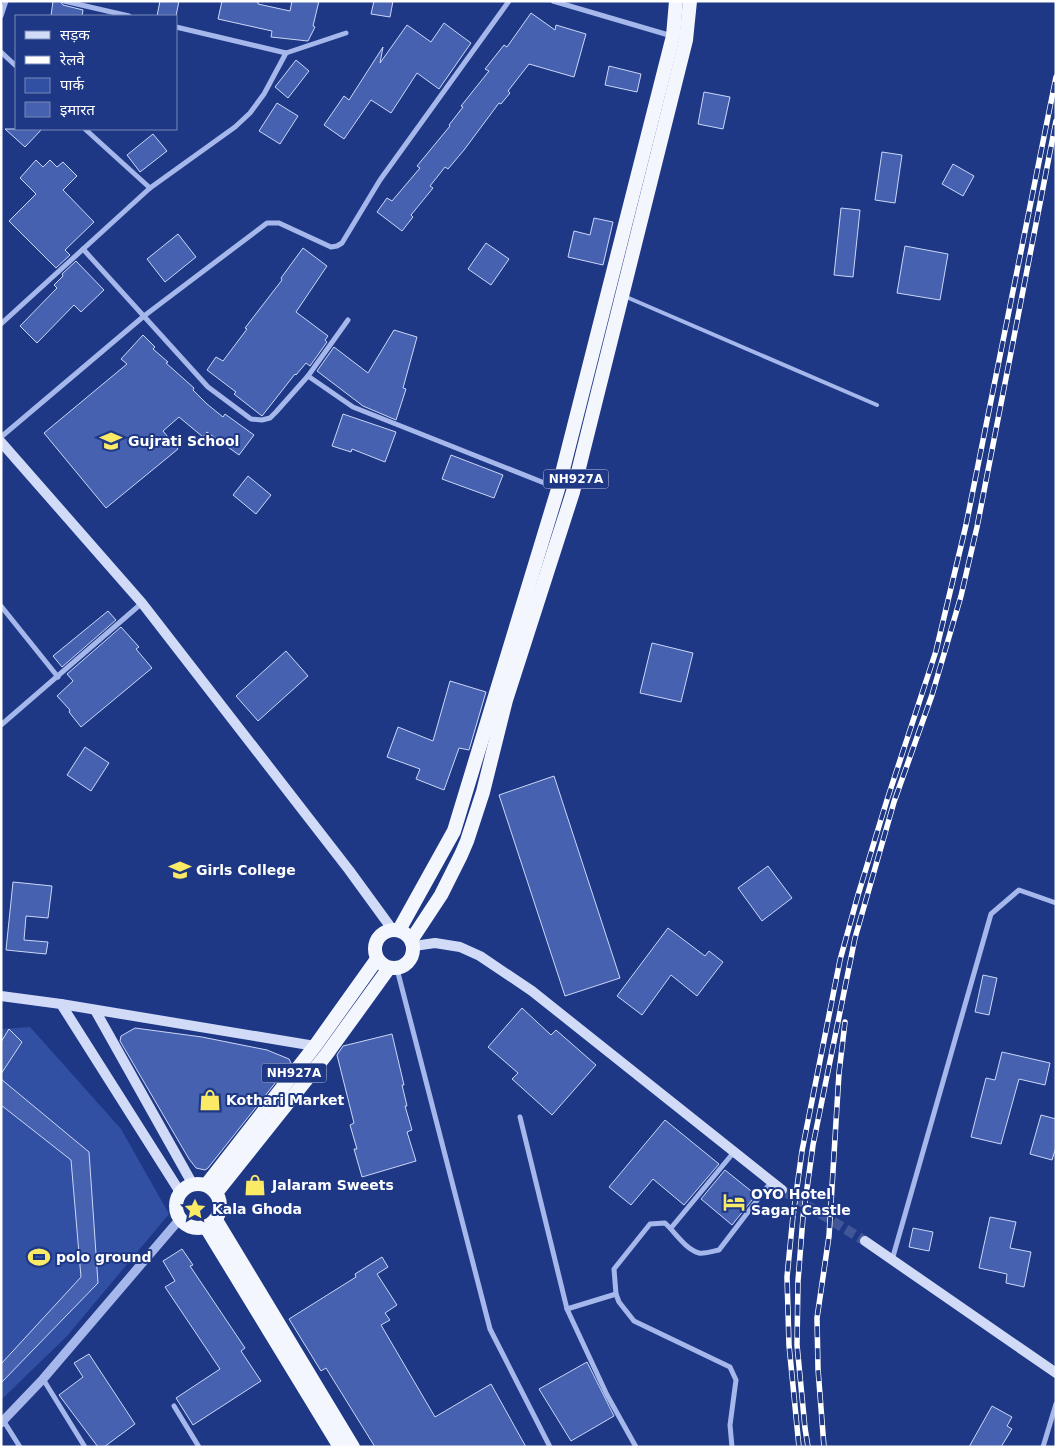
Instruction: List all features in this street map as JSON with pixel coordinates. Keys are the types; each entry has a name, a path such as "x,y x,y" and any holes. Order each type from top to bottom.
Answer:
{"highway":[{"name":"NH927A","path":"211,1188 326,1055 393,968 404,966 410,961 413,954 413,943 441,895 467,842 483,792 506,700 573,492 623,296 679,38 676,1"},
{"name":"NH927A","path":"211,1188 377,959 375,944 379,937 384,932 396,929 454,831 558,489 690,1"},
{"path":"396,929 413,943"},
{"path":"377,959 382,965 393,968"},
{"path":"192,1183 211,1188 219,1197 221,1209 211,1224 195,1228 179,1220 176,1202 180,1192 192,1183"},
{"path":"211,1224 340,1447"},
{"path":"211,1224 352,1447"}],"main road":[{"path":"1,442 142,604 396,929"},
{"path":"413,943 435,943 460,947 480,956 532,991 782,1190"},
{"path":"1,996 315,1046"},
{"path":"60,1004 180,1192"},
{"path":"95,1010 192,1183"},
{"path":"865,1241 1056,1373"}],"street":[{"path":"1,16 6,1"},
{"path":"64,1 125,15"},
{"path":"1,437 144,316 267,223 279,223 331,247 342,243 380,180 509,1"},
{"path":"553,1 679,38"},
{"path":"178,27 286,52 346,33"},
{"path":"1,52 15,65"},
{"path":"1,324 150,188 250,113 264,94 286,52"},
{"path":"86,130 150,188"},
{"path":"83,249 208,387 251,419 262,420 270,418 308,376 348,320"},
{"path":"308,376 353,408 558,489"},
{"path":"1,726 142,604"},
{"path":"1,606 58,676"},
{"path":"892,1260 991,914 1019,890 1056,903"},
{"path":"393,968 490,1328 550,1447"},
{"path":"520,1117 567,1309 607,1395 636,1447"},
{"path":"671,1228 734,1152"},
{"path":"732,1447 730,1425 736,1380 730,1367 634,1321 619,1302 616,1294 614,1270 650,1224 665,1223 685,1244 700,1253 719,1250 771,1182"},
{"path":"20,1447 2,1422 43,1379 179,1220"},
{"path":"567,1309 616,1294"},
{"path":"43,1379 85,1447"},
{"path":"1043,1447 1056,1404"},
{"path":"174,1406 199,1447"}],"lane":[{"path":"623,296 877,405"}],"green space":[{"path":"30,1027 121,1129 169,1214 67,1336 1,1400 1,1029"}],"building":[{"path":"53,1 60,1 63,5 83,10 82,15 51,15"},
{"path":"160,1 179,1 176,15 157,15"},
{"path":"222,1 258,1 258,4 290,11 292,1 319,1 313,26 315,27 308,41 271,37 272,31 218,19"},
{"path":"374,1 393,1 390,17 371,14"},
{"path":"531,13 555,30 556,25 586,34 574,77 529,64 508,91 510,93 501,104 499,103 464,150 448,169 445,167 430,186 433,188 411,215 413,217 402,231 377,212 387,198 392,201 420,168 417,166 450,126 463,107 461,106 489,71 485,69 504,45 507,47"},
{"path":"444,23 471,43 439,89 417,73 391,113 371,100 344,139 324,125 344,96 349,100 383,47 380,63 407,25 431,42"},
{"path":"296,60 309,71 288,98 275,87"},
{"path":"609,66 641,74 637,92 605,85"},
{"path":"704,92 730,97 723,129 698,124"},
{"path":"277,103 298,116 280,144 259,131"},
{"path":"5,129 41,130 25,147"},
{"path":"153,134 167,151 140,172 127,155"},
{"path":"882,152 902,155 895,203 875,200"},
{"path":"36,160 43,167 50,160 57,167 63,162 77,176 63,190 94,222 65,250 70,255 56,268 9,221 36,194 20,178"},
{"path":"953,164 974,176 963,196 942,184"},
{"path":"841,208 860,210 853,277 834,275"},
{"path":"594,218 613,222 603,265 568,257 574,231 590,235"},
{"path":"178,234 196,257 165,282 147,259"},
{"path":"486,243 509,259 491,285 468,269"},
{"path":"905,246 948,254 940,300 897,293"},
{"path":"303,248 327,266 296,312 328,336 325,340 327,342 310,366 306,363 295,374 262,416 234,394 236,392 207,370 216,357 223,361"},
{"path":"76,261 104,290 81,312 74,305 37,343 20,326 57,288 54,285 63,276 62,274"},
{"path":"394,330 417,337 403,388 406,389 396,420 363,406 317,371 334,347 368,373"},
{"name":"Gujrati School","path":"143,335 155,347 153,349 194,388 193,390 207,404 223,417 225,414 254,435 239,455 207,432 203,437 179,417 163,431 178,449 106,508 44,433 127,364 121,359"},
{"path":"343,414 396,432 385,462 352,449 351,452 332,446"},
{"path":"451,455 503,475 494,498 442,479"},
{"path":"248,476 271,495 256,514 233,495"},
{"path":"108,611 116,620 62,667 53,656"},
{"path":"121,627 139,647 136,649 152,668 81,727 69,712 70,710 57,696 73,681 67,674"},
{"path":"652,643 693,653 681,702 640,693"},
{"path":"286,651 308,676 258,721 236,696"},
{"path":"450,681 486,692 469,750 459,748 444,790 416,779 420,769 387,757 398,727 433,741"},
{"path":"85,747 109,763 91,791 67,775"},
{"path":"554,776 620,978 565,996 499,795"},
{"path":"768,866 792,898 762,921 738,888"},
{"path":"13,882 52,886 48,918 26,916 24,940 48,942 46,954 6,950"},
{"path":"668,928 705,956 709,951 723,962 697,996 671,975 642,1015 617,996"},
{"path":"983,975 997,978 989,1015 975,1012"},
{"path":"522,1008 551,1035 556,1030 596,1065 552,1115 512,1079 518,1073 488,1047"},
{"name":"Kothari Market","path":"135,1028 202,1037 267,1050 289,1059 291,1063 208,1168 205,1170 196,1168 120,1041 121,1036"},
{"path":"9,1029 22,1042 1,1074 1,1042"},
{"path":"392,1034 404,1085 402,1085 407,1106 405,1106 412,1130 407,1132 416,1161 362,1177 350,1125 354,1123 337,1055 343,1046"},
{"path":"1002,1052 1050,1063 1045,1085 1019,1079 1001,1144 971,1137 986,1078 995,1080"},
{"path":"1,1079 89,1152 98,1283 1,1383 1,1364 81,1277 71,1160 1,1105"},
{"path":"1041,1115 1056,1119 1056,1147 1052,1160 1030,1154"},
{"path":"665,1120 719,1164 684,1205 653,1179 631,1205 609,1187"},
{"name":"OYO Hotel Sagar Castle","path":"725,1170 756,1195 732,1225 701,1199"},
{"path":"990,1217 1016,1222 1010,1248 1031,1252 1024,1287 1006,1283 1007,1274 979,1268"},
{"path":"913,1228 933,1232 929,1251 909,1247"},
{"path":"182,1249 193,1265 190,1266 245,1348 241,1351 261,1381 193,1425 176,1398 220,1369 165,1287 175,1281 163,1261"},
{"path":"382,1257 388,1267 377,1274 397,1305 385,1313 390,1320 381,1325 435,1417 491,1384 526,1447 375,1447 326,1368 321,1371 289,1319 356,1277 355,1274"},
{"path":"89,1354 135,1424 104,1447 98,1447 59,1395 83,1377 74,1363"},
{"path":"587,1362 614,1416 571,1441 539,1389"},
{"path":"992,1406 1012,1417 1007,1426 1012,1429 1001,1447 969,1447"}],"tunnel":[{"path":"782,1190 865,1241"}],"railway":[{"path":"799,1447 789,1345 787,1277 802,1151 840,960 887,800 936,651 966,525 1056,77"},
{"path":"808,1447 797,1345 798,1281 803,1217 813,1145 855,938 894,802 932,695 961,596 977,527 1056,121"},
{"path":"824,1447 818,1369 817,1318 829,1236 839,1073 845,1022"}],"place":[{"name":"Gujrati School","path":"111,441"},
{"name":"Girls College","path":"180,870"},
{"name":"Kothari Market","path":"210,1100"},
{"name":"Jalaram Sweets","path":"255,1185"},
{"name":"OYO Hotel Sagar Castle","path":"734,1202"},
{"name":"Kala Ghoda","path":"195,1209"},
{"name":"polo ground","path":"39,1257"}]}
